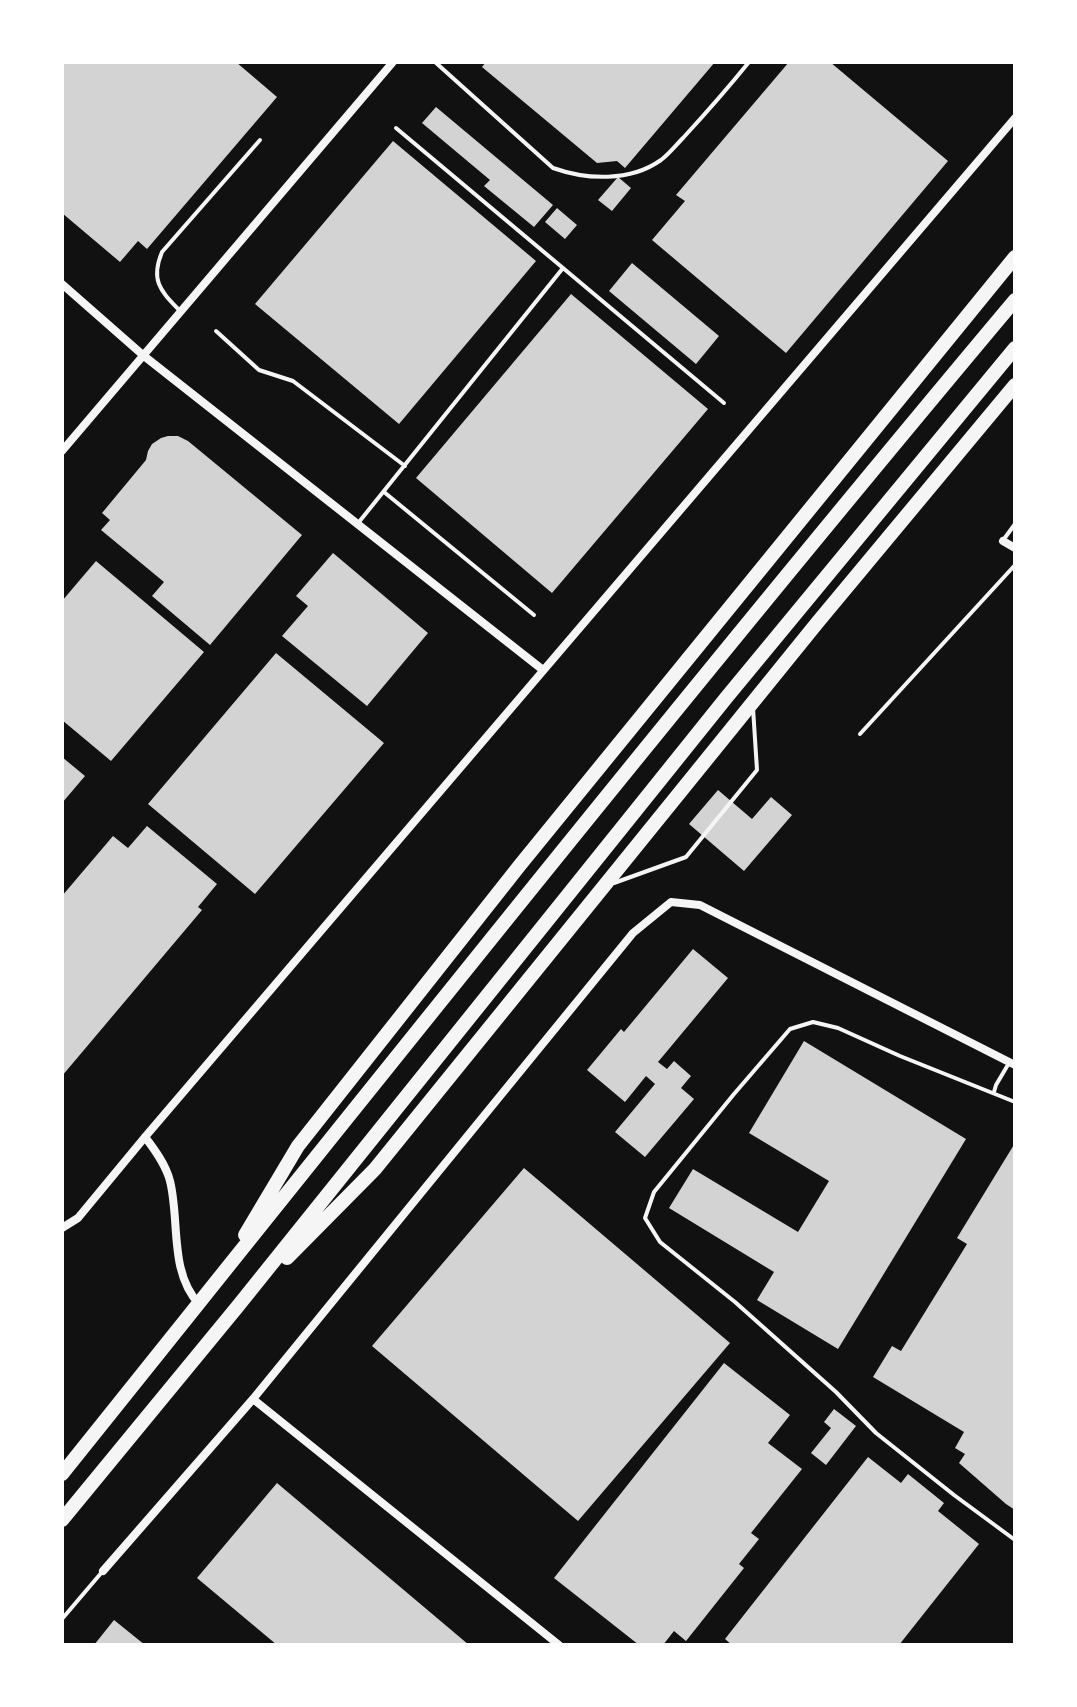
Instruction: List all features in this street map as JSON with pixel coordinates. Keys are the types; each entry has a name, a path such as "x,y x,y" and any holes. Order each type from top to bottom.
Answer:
{"highway":[{"path":"216,1283 298,1146 520,865 1015,257"},
{"path":"62,1474 711,668 1015,300"},
{"path":"62,1520 238,1306 726,698 1015,348"},
{"path":"238,1306 375,1169 1015,385"}],"street":[{"path":"62,451 393,62"},
{"path":"62,1228 78,1218 1015,118"},
{"path":"62,284 144,356 543,670"},
{"path":"1003,541 1015,548"},
{"path":"103,1571 253,1399 633,933 671,902 700,905 1012,1063"},
{"path":"145,1137 170,1181 182,1275 188,1290 199,1304"},
{"path":"253,1399 559,1645"}],"lane":[{"path":"435,62 553,168 578,176 604,177 634,172 663,159 749,62"},
{"path":"396,128 724,403"},
{"path":"181,312 161,291 158,282 162,252 260,140"},
{"path":"358,524 563,268"},
{"path":"216,331 259,370 293,381 405,466"},
{"path":"384,492 534,615"},
{"path":"1003,541 1015,524"},
{"path":"860,734 1015,565"},
{"path":"604,886 686,857 740,792 757,770 753,703"},
{"path":"1015,1102 838,1028 813,1022 790,1029 654,1192 645,1218 660,1242 746,1312 836,1392 876,1433 1015,1540"},
{"path":"994,1092 1012,1063"},
{"path":"62,1619 103,1571"}],"building":[{"path":"62,62 236,62 277,97 147,249 138,241 120,262 62,213"},
{"path":"486,62 715,62 625,168 617,161 597,163 482,67"},
{"path":"789,62 830,62 948,161 786,353 652,240 685,201 676,195"},
{"path":"436,107 553,205 534,227 484,186 490,180 422,123"},
{"path":"393,141 536,261 399,424 255,304"},
{"path":"618,177 631,188 612,211 598,200"},
{"path":"557,208 577,225 565,239 545,222"},
{"path":"632,263 719,336 696,364 609,291"},
{"path":"571,294 708,409 552,593 416,478"},
{"path":"168,436 178,436 188,441 302,535 210,645 152,596 164,582 101,530 110,520 102,513 146,460 152,444"},
{"path":"333,553 428,633 367,706 282,636 308,606 296,596"},
{"path":"96,561 204,652 111,761 62,720 62,601"},
{"path":"276,653 384,743 255,894 148,804"},
{"path":"62,757 85,776 62,803"},
{"path":"718,790 752,819 771,797 792,815 744,871 689,824"},
{"path":"147,826 217,884 198,907 202,910 62,1076 62,896 113,836 128,848"},
{"path":"693,949 728,978 658,1062 667,1069 674,1061 691,1076 681,1088 694,1099 645,1157 615,1132 655,1084 646,1076 625,1102 587,1070 621,1029 624,1032"},
{"path":"804,1041 966,1139 838,1349 757,1300 774,1272 669,1208 693,1169 798,1232 829,1181 749,1133"},
{"path":"1015,1143 1015,1510 959,1463 965,1454 955,1448 964,1432 873,1377 892,1346 901,1351 967,1244 957,1238"},
{"path":"524,1168 730,1343 578,1521 372,1346"},
{"path":"724,1363 790,1415 768,1443 802,1469 751,1533 759,1539 739,1564 744,1568 686,1641 674,1631 663,1645 639,1645 554,1578"},
{"path":"834,1409 856,1426 826,1465 811,1453 831,1428 824,1422"},
{"path":"868,1457 901,1483 908,1474 944,1503 938,1511 979,1544 899,1645 732,1645 725,1639"},
{"path":"277,1483 469,1645 277,1645 197,1578"},
{"path":"114,1620 145,1645 94,1645"}]}
